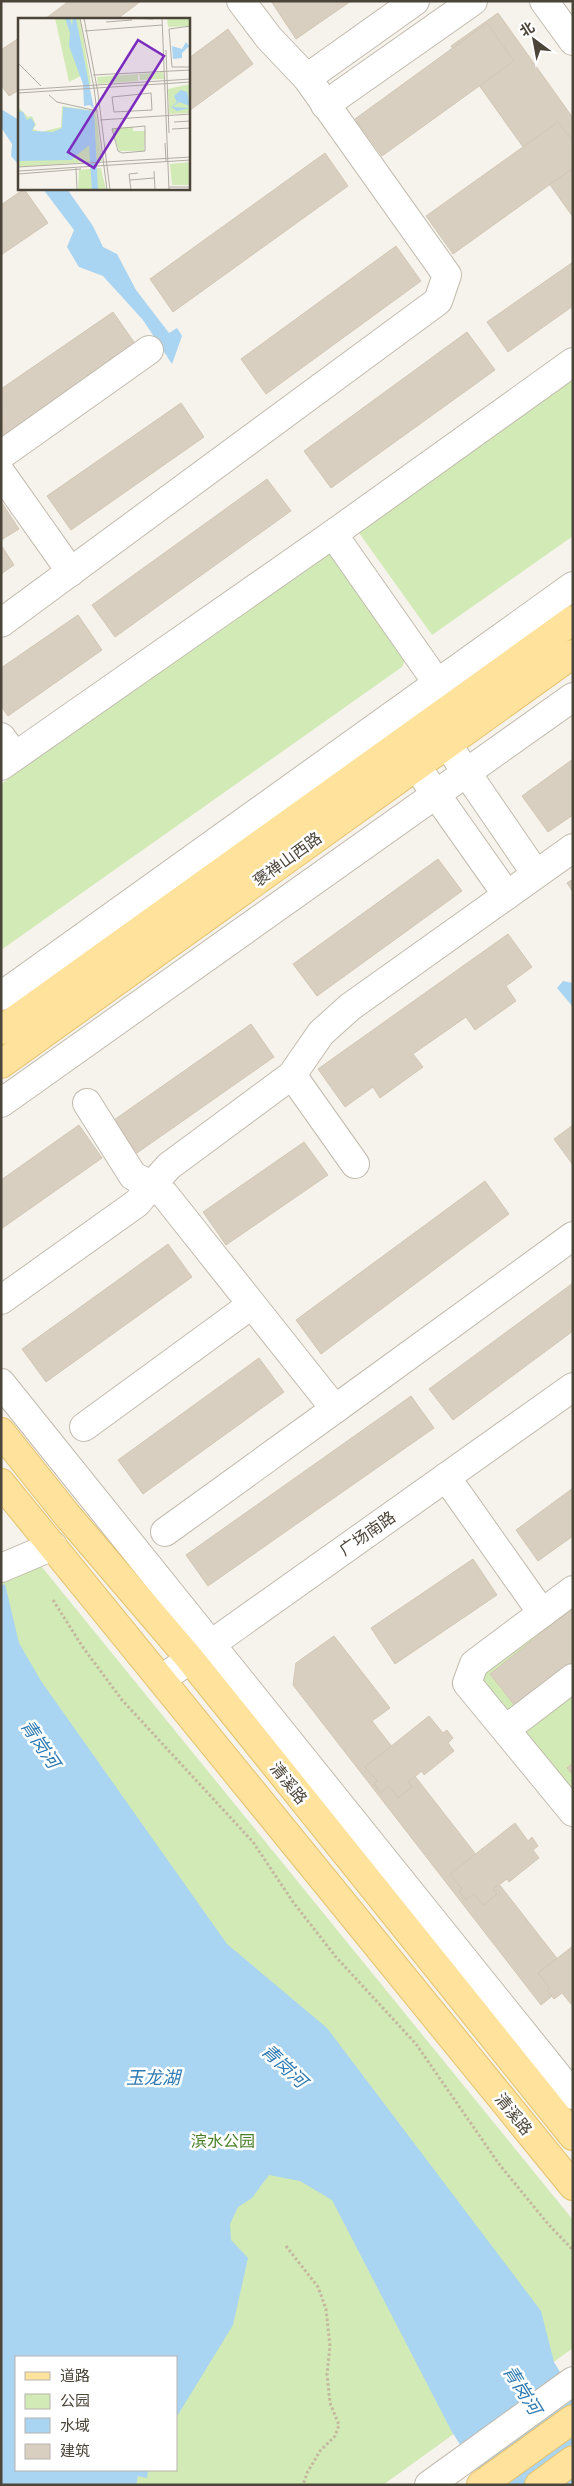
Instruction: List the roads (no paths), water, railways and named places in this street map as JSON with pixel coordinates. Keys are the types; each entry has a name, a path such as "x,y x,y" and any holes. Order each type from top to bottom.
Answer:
{"main road":[{"name":"褒禅山西路","path":"1,1030 573,620"},
{"name":"褒禅山西路","path":"1,1064 573,654"},
{"name":"清溪路","path":"1,1432 67,1515 190,1660 573,2136"},
{"name":"清溪路","path":"1,1483 573,2186"},
{"path":"480,2485 573,2418"},
{"path":"539,2485 573,2460"}],"street":[{"path":"1,623 438,301 447,275 307,78 269,38 240,1"},
{"path":"307,78 415,1"},
{"path":"325,105 473,1"},
{"path":"544,1 573,41"},
{"path":"1,455 148,350"},
{"path":"6,753 332,534 573,362"},
{"path":"1,473 71,572"},
{"path":"332,534 438,684"},
{"path":"1,996 573,586"},
{"path":"1,1103 437,796 573,697"},
{"path":"447,744 536,874"},
{"path":"416,766 507,895"},
{"path":"1,1300 136,1203 169,1166 292,1075 321,1033 350,1007 573,848"},
{"path":"292,1075 356,1164"},
{"path":"87,1103 133,1176 166,1194 334,1409"},
{"path":"165,1532 573,1236"},
{"path":"84,1427 251,1305"},
{"path":"1,1383 573,2095"},
{"name":"广场南路","path":"162,1679 573,1387"},
{"path":"446,1477 542,1613"},
{"path":"1,1568 53,1546"},
{"path":"573,1590 474,1664 467,1682 573,1812"},
{"path":"506,1730 573,1678"},
{"path":"436,2480 573,2381"}],"water":[{"path":"1,109 18,119 18,164 11,156 12,144 1,127"},
{"path":"44,190 68,190 93,226 103,247 117,254 136,290 169,333 177,328 182,336 172,364 143,320 103,276 79,267 67,247 74,230"},
{"path":"563,981 573,983 573,1007 557,988"},
{"name":"玉龙湖","path":"5,1584 19,1643 41,1681 227,1944 327,2028 541,2311 554,2362 573,2394 573,2485 486,2485 452,2432 332,2200 300,2181 269,2175 252,2198 238,2207 230,2224 231,2240 248,2258 233,2325 178,2415 178,2356 15,2356 15,2471 148,2471 147,2478 138,2476 136,2485 1,2485 1,1586"}],"water label":[{"name":"青岗河","path":"40,1744"},
{"name":"青岗河","path":"284,2066"},
{"name":"青岗河","path":"522,2390"}],"park label":[{"name":"滨水公园","path":"223,2141"}]}
